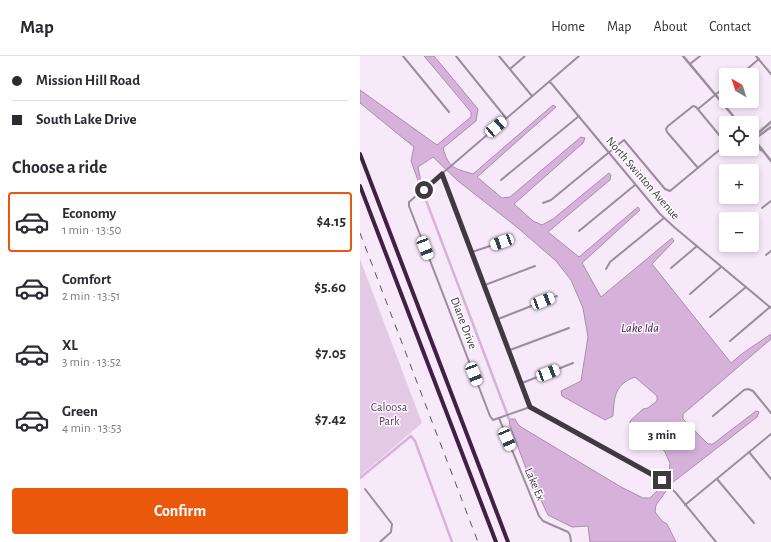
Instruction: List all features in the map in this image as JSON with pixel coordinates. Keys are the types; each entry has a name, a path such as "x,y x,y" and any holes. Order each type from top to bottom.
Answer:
{"highway":[{"path":"360,154 508,542"},
{"path":"360,186 496,542"}],"street":[{"path":"403,56 449,112"},
{"path":"456,56 506,118"},
{"path":"499,56 532,96"},
{"path":"510,69 526,56"},
{"path":"579,56 442,174 510,350 530,407 662,480 716,542"},
{"path":"683,56 733,116"},
{"path":"690,64 700,56"},
{"path":"756,56 771,74"},
{"path":"748,68 759,59"},
{"name":"North Swinton Avenue","path":"549,82 664,218 721,267 771,307"},
{"path":"698,109 719,92"},
{"path":"543,203 551,200 624,140 667,191 670,191 698,168 723,147 725,144 725,142 696,106 691,107 666,129 698,168"},
{"path":"502,180 579,116"},
{"path":"759,132 771,122"},
{"path":"759,135 771,127"},
{"path":"759,148 771,161"},
{"name":"Diane Drive","path":"442,174 409,202 409,206 490,416 493,420 499,418"},
{"path":"579,231 635,185"},
{"path":"762,208 771,201"},
{"path":"606,269 610,262 664,218"},
{"path":"472,252 502,242"},
{"path":"671,268 697,246"},
{"path":"766,255 771,251"},
{"path":"485,285 535,266"},
{"path":"690,294 721,267"},
{"path":"710,317 746,287"},
{"path":"498,319 557,296"},
{"path":"730,341 771,307"},
{"path":"510,350 569,328"},
{"path":"522,383 573,363"},
{"path":"713,416 744,390 750,389 771,413"},
{"path":"499,418 530,407"},
{"name":"Lake Ex","path":"499,418 539,516 543,521 568,532 571,542"},
{"path":"685,505 771,434"},
{"path":"749,452 771,479"},
{"path":"717,478 754,523"},
{"path":"366,489 392,522 393,527 390,533 380,542"}],"green space":[{"name":"Caloosa Park","path":"360,259 422,423 360,476"}],"water":[{"name":"Lake Ida","path":"424,56 434,56 478,109 476,121 443,148 450,164 457,169 473,174 553,105 556,107 477,177 502,198 510,197 581,137 585,138 583,143 514,204 533,221 542,225 553,219 609,173 611,175 610,180 548,232 579,257 638,207 640,210 582,263 601,297 672,238 674,241 652,264 731,363 771,334 771,339 683,414 683,419 708,444 713,444 756,411 759,412 757,417 672,483 656,505 655,512 662,521 667,524 676,542 590,542 588,526 572,527 548,515 527,471 510,426 509,419 515,419 521,427 621,487 643,498 650,498 657,491 669,473 670,463 665,452 659,446 631,432 630,421 643,409 648,408 657,401 657,396 635,377 628,380 623,383 617,392 613,416 605,420 562,396 561,391 581,381 588,337 583,308 571,280 556,261 518,228 458,181 433,157 418,167 421,182 420,186 411,161 414,147 360,103 360,90 437,145 471,117 471,112"}],"waterway":[{"path":"424,195 509,419"},
{"path":"360,478 411,436 415,441 452,542"}],"railway":[{"path":"360,233 478,542"}],"route":[{"path":"424,190 442,174 530,403 530,407 662,480"}]}
